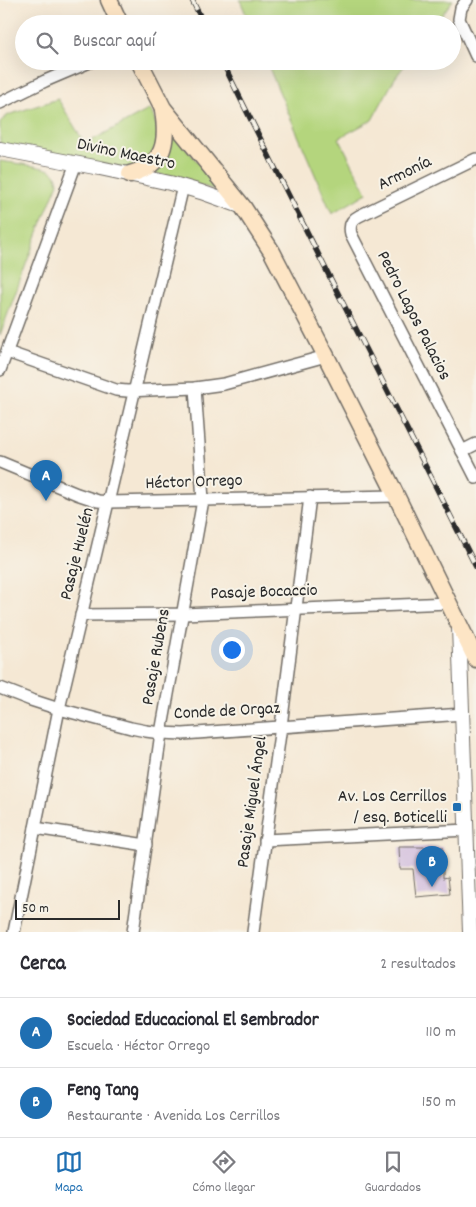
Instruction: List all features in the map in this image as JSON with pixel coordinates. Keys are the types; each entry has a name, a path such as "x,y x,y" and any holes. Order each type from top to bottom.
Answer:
{"main road":[{"path":"109,0 116,15"},
{"path":"143,70 163,108 243,207 272,252 326,356 476,659"},
{"path":"130,174 152,164 162,150 166,135 163,108"}],"street":[{"path":"459,15 461,8 467,0"},
{"path":"461,24 476,56"},
{"path":"0,103 70,70"},
{"name":"Divino Maestro","path":"0,148 183,186 243,207"},
{"name":"Armonía","path":"351,223 355,217 476,159"},
{"path":"0,370 76,163"},
{"name":"Pasaje Huelén","path":"14,932 59,709 183,186"},
{"name":"Pedro Lagos Palacios","path":"351,223 350,230 476,478"},
{"path":"6,352 122,391 195,388 224,384 326,356"},
{"name":"Pasaje Rubens","path":"133,932 161,733 202,500 195,388"},
{"path":"462,451 476,444"},
{"name":"Héctor Orrego","path":"0,462 77,494 109,502 396,496"},
{"name":"Pasaje Miguel Ángel","path":"253,932 310,497"},
{"name":"Pasaje Bocaccio","path":"81,615 182,614 449,603"},
{"path":"459,624 470,932"},
{"name":"Conde de Orgaz","path":"0,688 59,709 161,733 184,734 463,714"},
{"path":"35,828 146,845"},
{"path":"265,840 467,830"}],"green space":[{"path":"240,0 453,0 442,15 246,15"},
{"path":"270,70 401,70 372,120 339,138 367,193 332,214"},
{"path":"58,99 85,144 150,109 158,136 154,152 136,170 0,146 0,122 8,115"},
{"path":"172,131 219,188 213,189 155,173 163,164 168,154"},
{"path":"0,161 36,166 49,170 55,174 58,183 0,335"}],"building":[{"path":"399,847 443,847 443,878 448,877 450,894 416,897 413,869 400,869"}],"railway":[{"path":"192,0 200,15"},
{"path":"226,70 476,567"}],"place":[{"name":"Sociedad Educacional El Sembrador","path":"46,501"},
{"name":"Av. Los Cerrillos / esq. Boticelli","path":"457,807"},
{"name":"Feng Tang","path":"432,887"}]}
